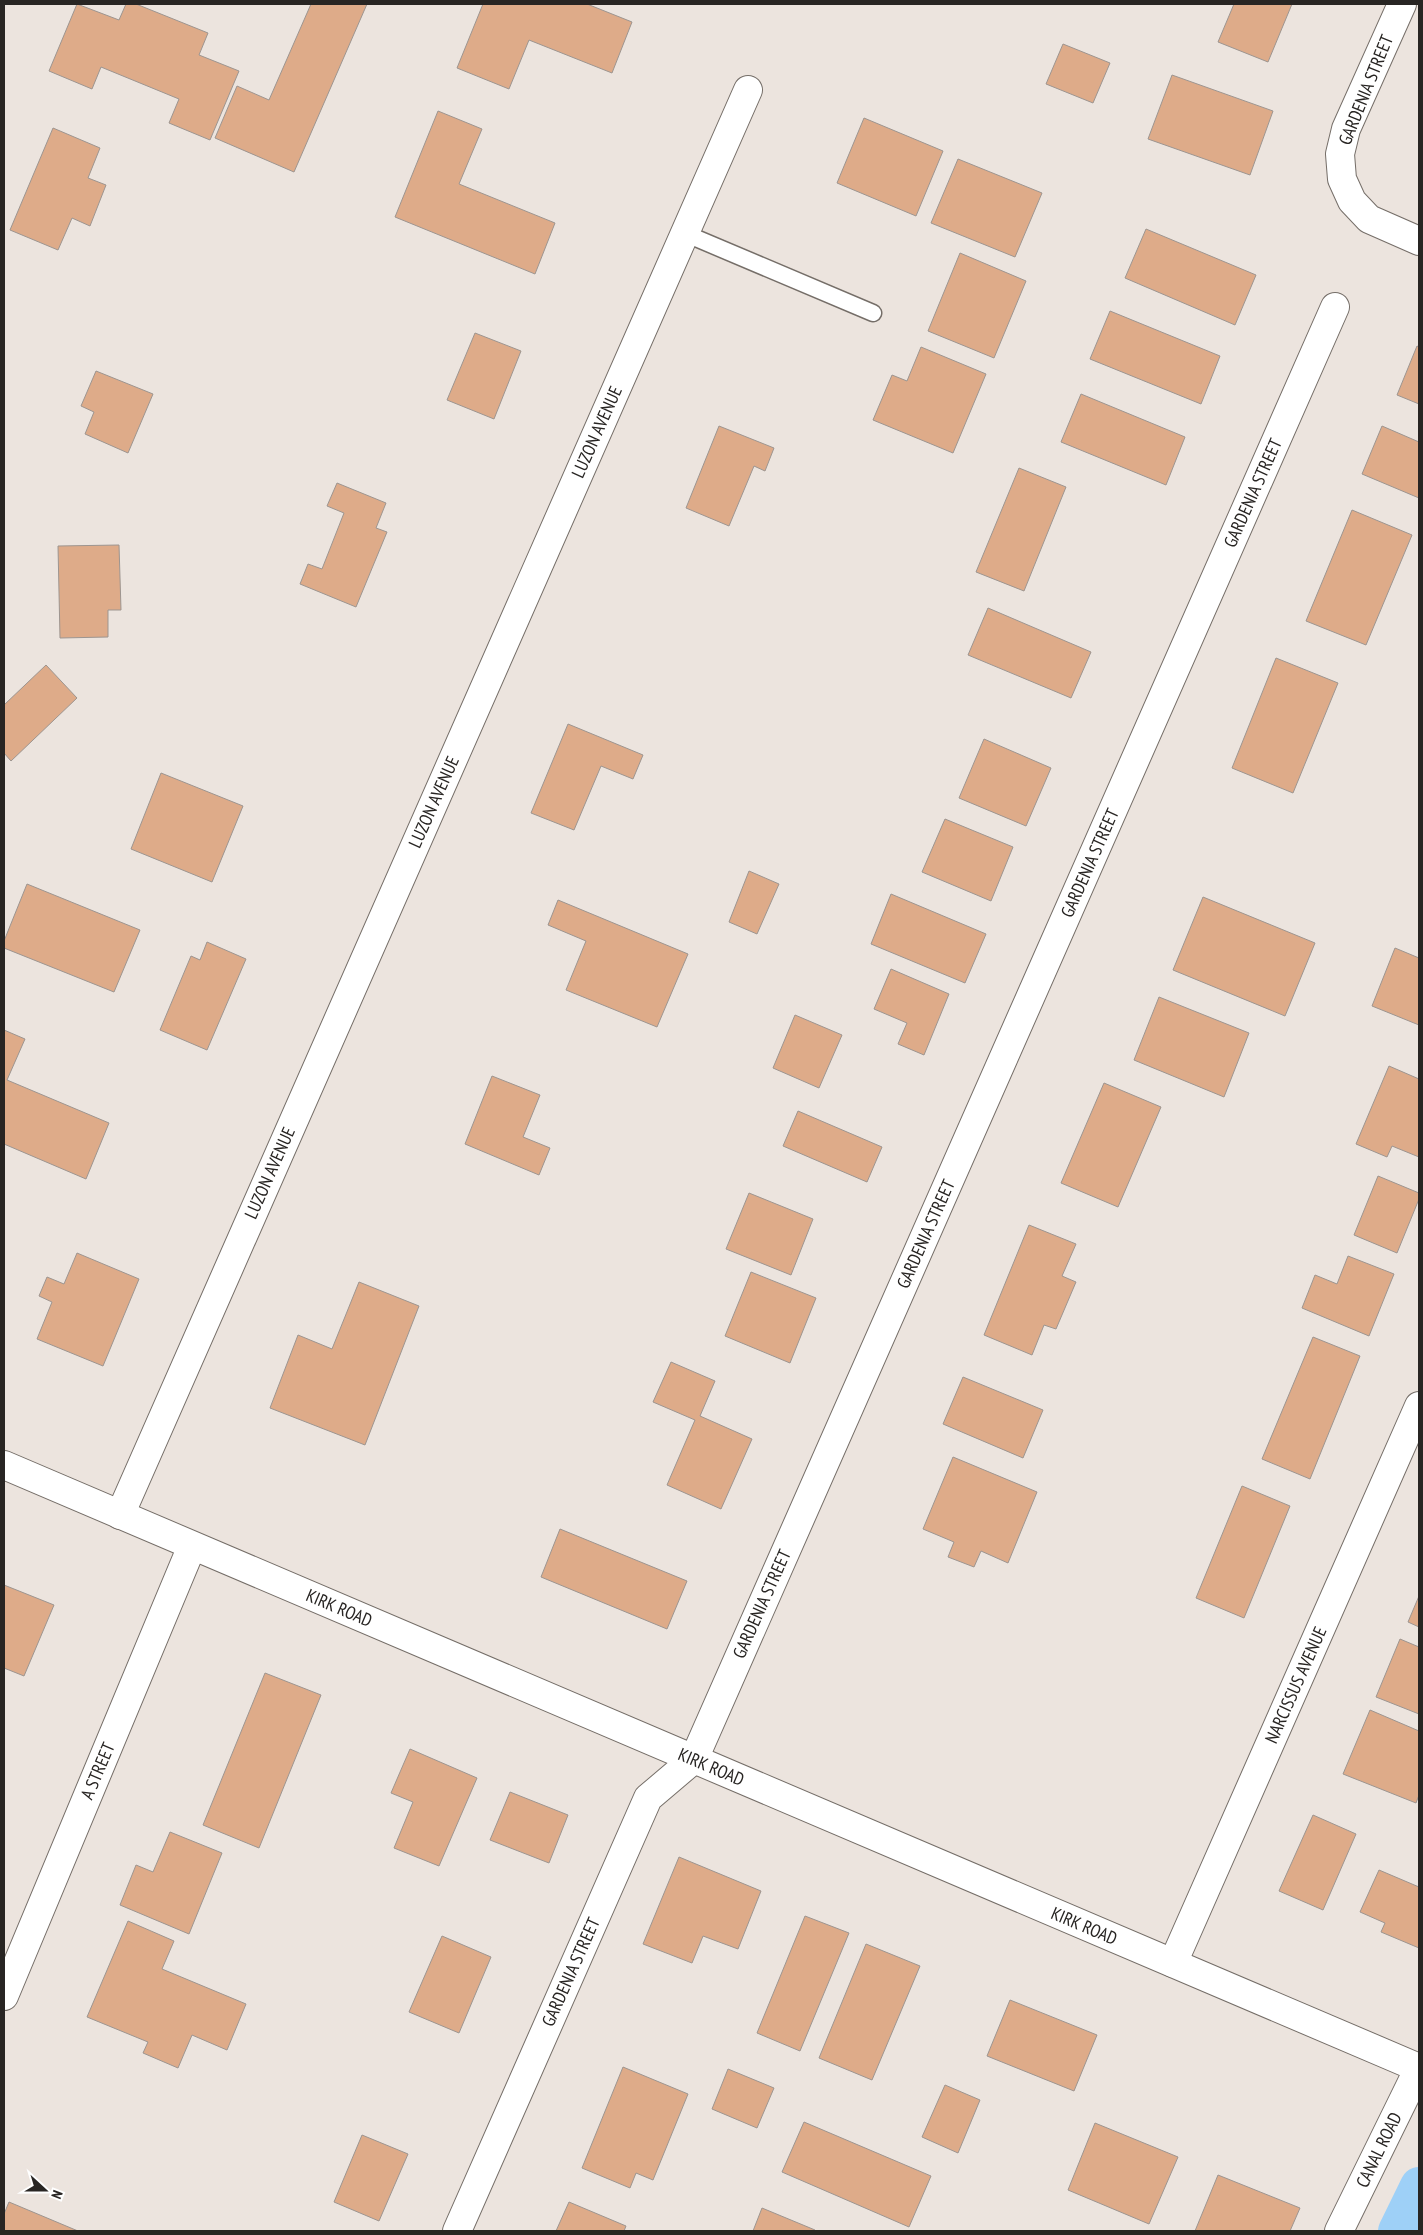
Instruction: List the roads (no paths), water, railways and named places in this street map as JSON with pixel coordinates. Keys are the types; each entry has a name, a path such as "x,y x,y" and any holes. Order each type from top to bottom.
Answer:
{"street":[{"name":"GARDENIA STREET","path":"1402,4 1346,130 1340,154 1342,179 1352,201 1369,219 1419,241"},
{"name":"LUZON AVENUE","path":"120,1515 748,90"},
{"name":"GARDENIA STREET","path":"456,2231 648,1798 694,1760 1336,307"},
{"name":"NARCISSUS AVENUE","path":"1173,1963 1419,1406"},
{"name":"KIRK ROAD","path":"4,1466 1419,2068"},
{"name":"A STREET","path":"4,1996 192,1546"},
{"name":"CANAL ROAD","path":"1339,2231 1419,2068"}],"lane":[{"path":"684,233 873,313"}],"waterway":[{"path":"1397,2231 1419,2186"}]}
